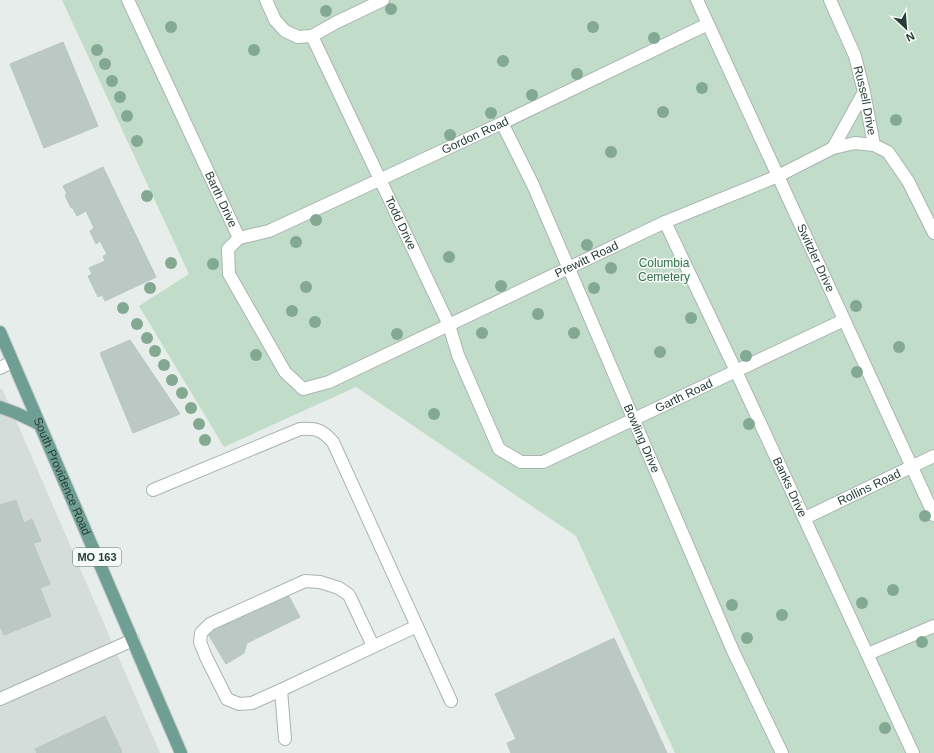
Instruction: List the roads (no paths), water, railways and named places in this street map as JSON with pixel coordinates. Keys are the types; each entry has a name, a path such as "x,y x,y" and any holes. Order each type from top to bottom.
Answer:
{"main road":[{"name":"South Providence Road","path":"0,332 181,753"},
{"path":"0,408 16,413 39,424"}],"street":[{"name":"Barth Drive","path":"128,0 239,238 228,249 229,274 285,372 303,389"},
{"path":"266,0 275,20 285,31 298,36 312,36 383,0"},
{"name":"Switzler Drive","path":"697,0 934,516"},
{"name":"Russell Drive","path":"830,0 855,56 864,92 874,145 888,152 908,181 934,233"},
{"name":"Gordon Road","path":"239,238 269,232 502,123 708,24"},
{"name":"Todd Drive","path":"312,36 448,325 458,355 499,449 521,462"},
{"path":"833,148 864,92"},
{"name":"Bowling Drive","path":"502,123 533,185 733,651 782,753"},
{"name":"Prewitt Road","path":"303,389 329,382 665,222 778,176 833,148 855,143 874,145"},
{"name":"Banks Drive","path":"665,222 805,518 913,753"},
{"name":"Garth Road","path":"521,462 543,462 844,320"},
{"path":"0,368 12,362"},
{"path":"154,490 300,429 312,428 324,433 333,442 451,701"},
{"name":"Rollins Road","path":"805,518 934,456"},
{"path":"374,646 349,595 339,588 320,582 305,580 210,624 201,633 200,642 206,658 227,699 239,704 252,703 417,626"},
{"path":"868,654 934,626"},
{"path":"0,699 133,640"},
{"path":"281,690 285,739"}],"park label":[{"name":"Columbia Cemetery","path":"664,270"}]}
